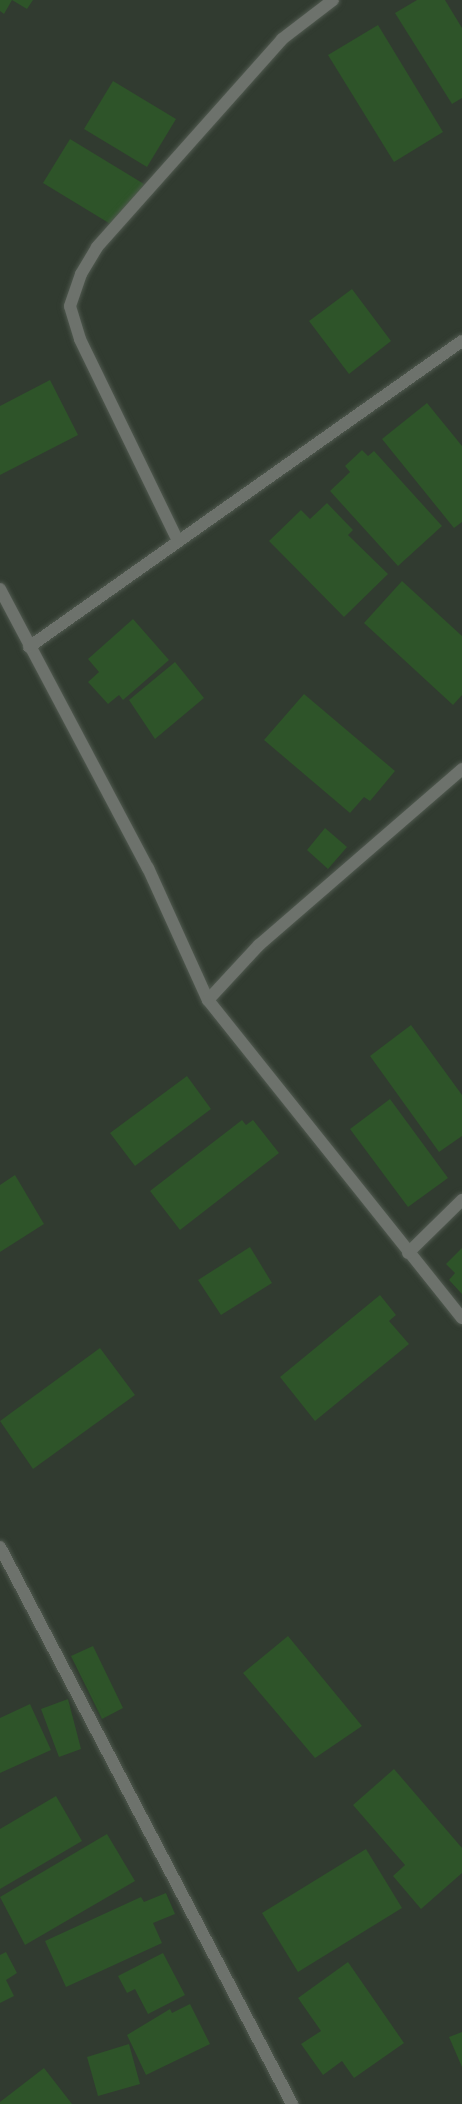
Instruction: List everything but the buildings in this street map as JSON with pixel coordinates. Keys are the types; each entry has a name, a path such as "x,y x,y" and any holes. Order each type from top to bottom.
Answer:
{"street":[{"path":"177,539 80,339 70,306 81,274 97,248 282,39 333,0"},
{"path":"29,647 177,539 462,341"},
{"path":"0,589 148,868 208,1000 462,1318"},
{"path":"208,1000 259,945 462,770"},
{"path":"408,1253 462,1200"},
{"path":"0,1547 292,2104"}]}
